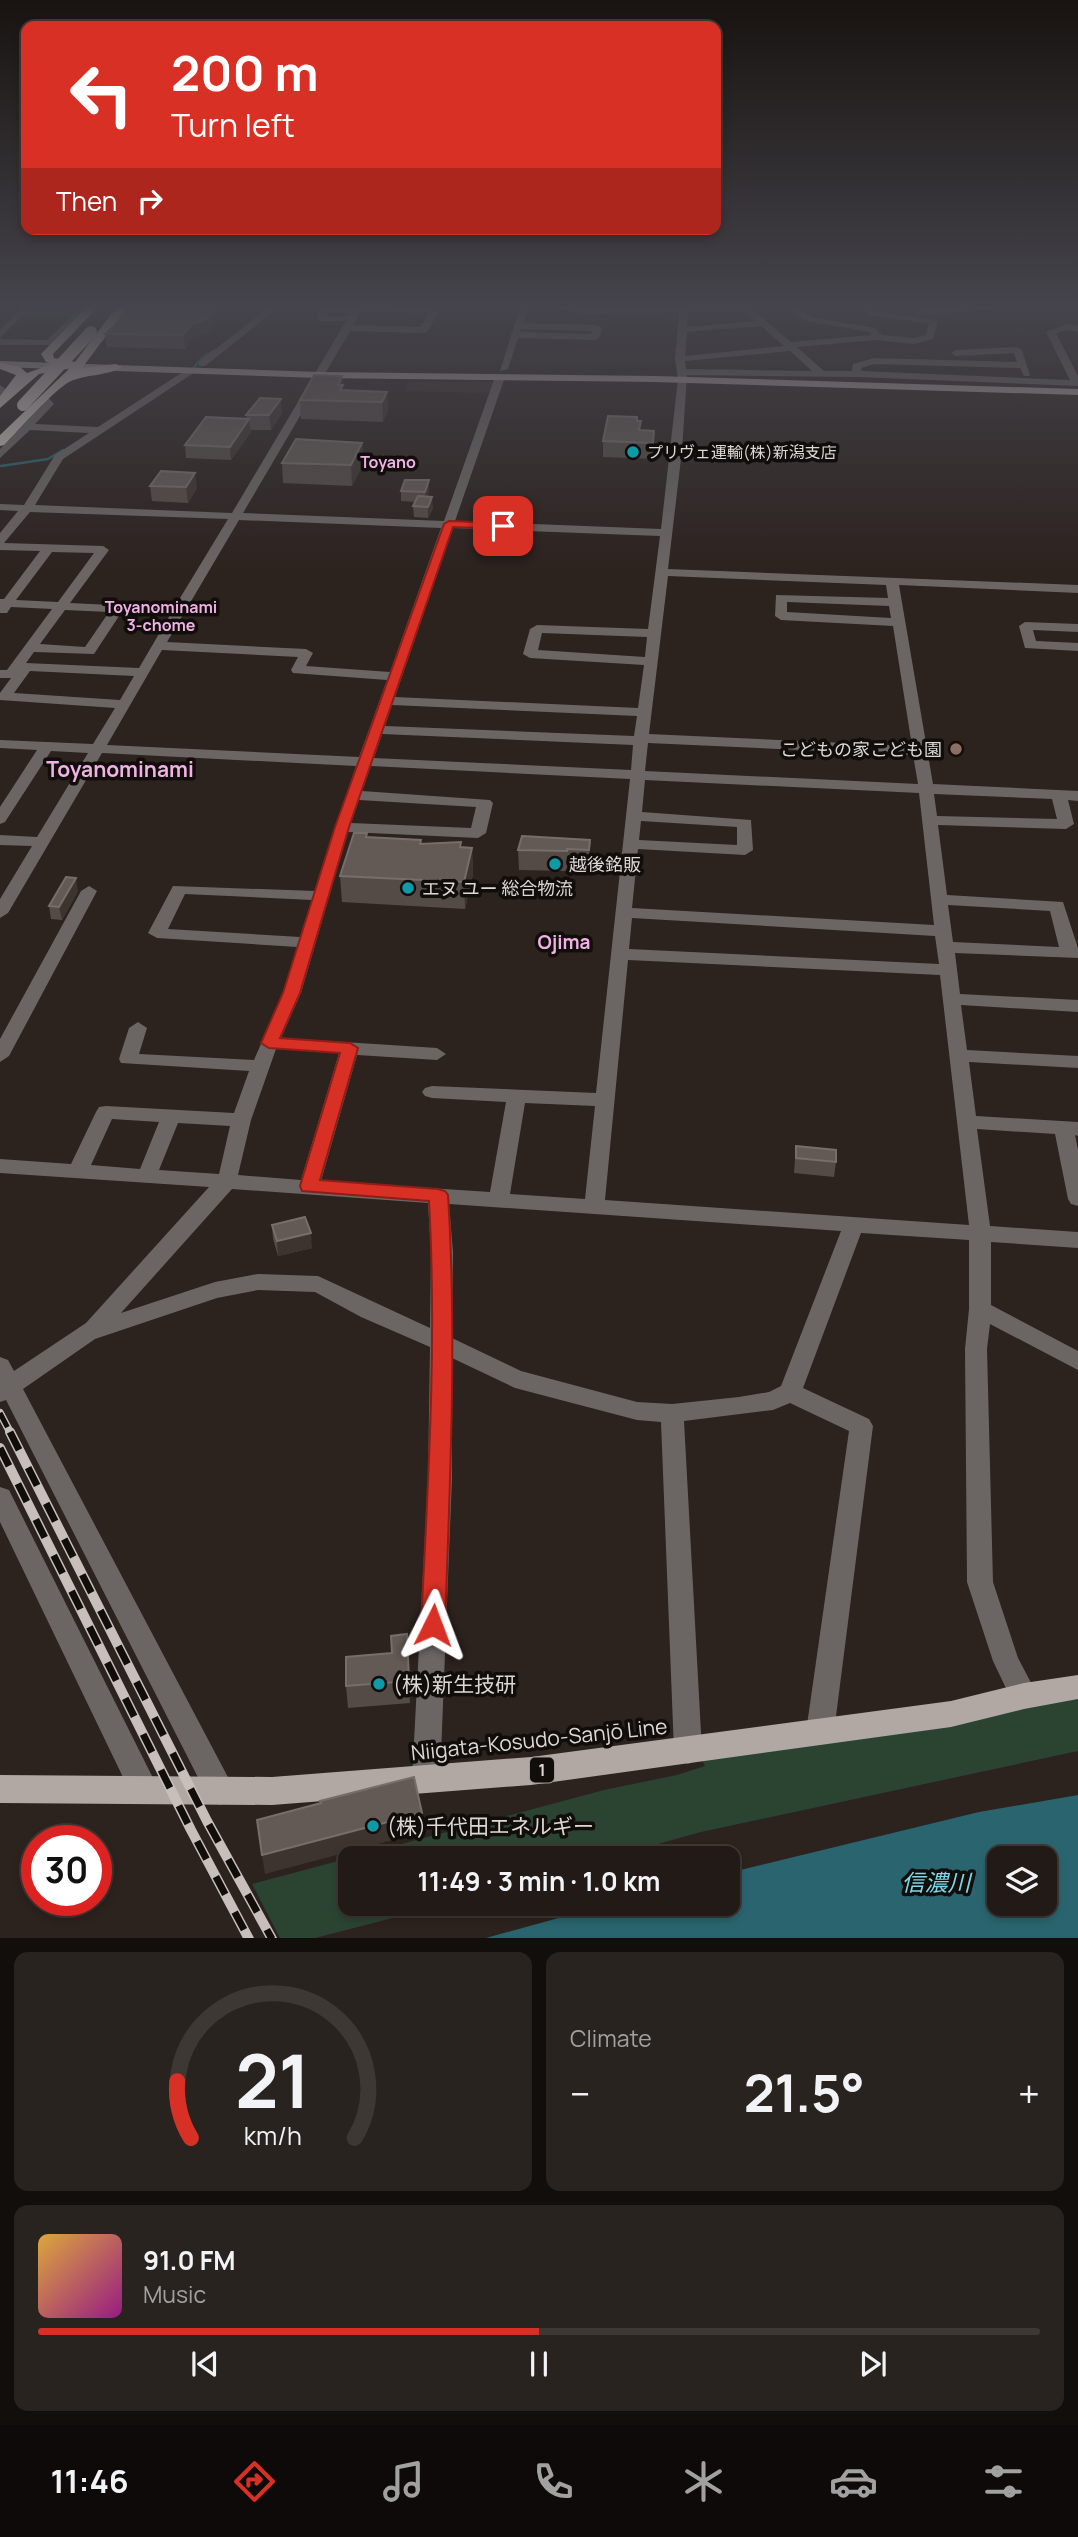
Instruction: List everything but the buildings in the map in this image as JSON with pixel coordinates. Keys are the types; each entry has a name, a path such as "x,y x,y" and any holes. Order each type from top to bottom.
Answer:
{"highway":[{"path":"0,442 49,394"},
{"path":"0,418 12,405"},
{"path":"0,431 12,405"}],"main road":[{"name":"Niigata-Kosudo-Sanjō Line","path":"0,1789 272,1791 531,1771 951,1714 1024,1696 1078,1687"}],"street":[{"path":"0,540 27,508 59,457 155,394"},
{"path":"0,913 308,394"},
{"path":"89,1333 227,1181 241,1120 269,1043 292,993 342,827 494,394"},
{"path":"594,1207 641,739 681,394"},
{"path":"0,455 49,404 44,399"},
{"path":"27,427 102,430"},
{"path":"0,507 666,533"},
{"path":"0,546 103,550 11,674 0,674"},
{"path":"2,607 49,548"},
{"path":"662,572 1078,589"},
{"path":"892,583 926,789 980,1232 980,1309 976,1349 980,1581 1006,1661 1024,1696"},
{"path":"895,602 780,598 781,616 898,622"},
{"path":"2,607 62,606 178,612"},
{"path":"31,648 89,651 117,610"},
{"path":"1078,628 1025,626 1030,645 1078,647"},
{"path":"651,661 530,654 537,629 654,633"},
{"path":"158,646 306,653 298,670 396,676"},
{"path":"123,704 4,698 26,667 142,672"},
{"path":"387,701 644,712"},
{"path":"377,730 919,751"},
{"path":"0,744 1078,796"},
{"path":"0,819 47,746"},
{"path":"342,827 478,833 485,803 354,795"},
{"path":"929,820 1066,824 1059,796"},
{"path":"631,844 745,850 745,823 635,816"},
{"path":"0,840 42,842"},
{"path":"307,943 157,933 179,889 321,896"},
{"path":"0,1056 89,891"},
{"path":"624,914 944,939 1074,953 1057,906 938,899"},
{"path":"619,954 948,970"},
{"path":"953,999 1078,1006"},
{"path":"138,1028 128,1059 260,1066"},
{"path":"269,1043 437,1054"},
{"path":"309,1186 350,1048"},
{"path":"960,1056 1078,1062"},
{"path":"432,1092 605,1100"},
{"path":"499,1200 517,1096"},
{"path":"78,1171 106,1112 241,1120"},
{"path":"147,1175 171,1116"},
{"path":"968,1122 1071,1129 1078,1199"},
{"path":"0,1166 1078,1240"},
{"path":"426,1779 440,1478 442,1252 438,1195"},
{"path":"220,1791 3,1382 89,1333 215,1290 258,1282 318,1284 514,1379 637,1411 672,1413 773,1401 790,1392 853,1224"},
{"path":"980,1309 1078,1361"},
{"path":"790,1392 860,1426 820,1732"},
{"path":"672,1413 688,1751"},
{"path":"0,1497 144,1790"}],"green space":[{"path":"1078,1695 1078,1751 701,1832 651,1846 394,1846 604,1790 677,1775 705,1766 701,1758"},
{"path":"338,1861 338,1916 400,1916 315,1938 280,1938 252,1884"}],"water":[{"name":"信濃川","path":"1078,1795 1078,1938 486,1938 566,1916 740,1916 740,1870 979,1812"}],"waterway":[{"path":"1,466 48,459 63,450"}],"railway":[{"path":"0,1413 11,1434"},
{"path":"10,1432 207,1821 271,1938"},
{"path":"0,1448 191,1830 248,1938"}],"place":[{"name":"プリヴェ運輸(株)新潟支店","path":"633,452"},
{"name":"こどもの家こども園","path":"956,749"},
{"name":"越後銘販","path":"555,864"},
{"name":"エヌ ユー 総合物流","path":"408,888"},
{"name":"(株)新生技研","path":"379,1684"},
{"name":"(株)千代田エネルギー","path":"373,1826"}],"district":[{"name":"Toyano","path":"388,462"},
{"name":"Toyanominami 3-chome","path":"161,616"},
{"name":"Toyanominami","path":"120,769"},
{"name":"Ojima","path":"564,942"}],"route":[{"path":"433,1625 440,1478 442,1252 438,1195 309,1186 350,1048 269,1043 292,993 342,827 449,524 503,526"}]}
